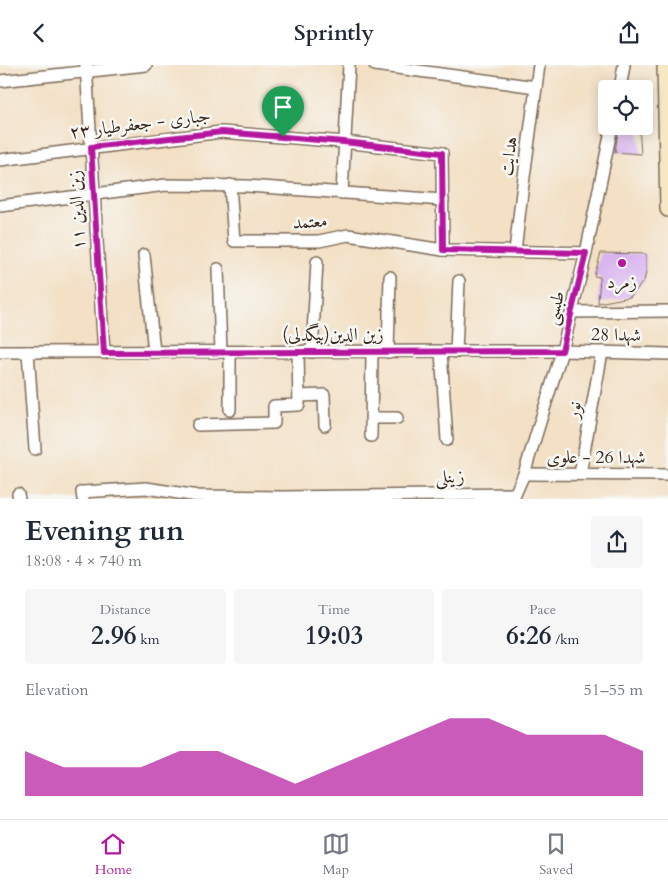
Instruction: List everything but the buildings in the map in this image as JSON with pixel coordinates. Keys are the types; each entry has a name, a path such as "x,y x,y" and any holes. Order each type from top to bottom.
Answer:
{"main road":[{"path":"665,65 668,209"}],"street":[{"path":"0,81 86,68 146,65"},
{"path":"342,193 349,65"},
{"path":"375,65 536,87"},
{"name":"هدایت","path":"515,251 539,65"},
{"path":"622,80 624,65"},
{"name":"زین الدین ۱۱","path":"86,68 104,353"},
{"name":"جباری - جعفرطیار ۲۳","path":"0,160 91,147 222,132 344,142 442,153 443,200"},
{"name":"طبسی","path":"514,496 524,473 562,351 586,253 610,135"},
{"path":"0,206 166,185 230,185 443,200 443,250"},
{"name":"معتمد","path":"230,185 234,241 319,241 348,235 443,250 586,253"},
{"path":"144,255 154,352"},
{"path":"312,352 317,262"},
{"path":"218,269 230,410"},
{"path":"388,352 390,277"},
{"path":"456,352 459,281"},
{"path":"572,312 668,311"},
{"name":"زین الدین(بیگدلی)","path":"0,352 562,351"},
{"name":"شهدا 28","path":"562,351 668,354"},
{"path":"198,425 274,423 274,406 299,405 298,352"},
{"path":"372,352 372,436"},
{"path":"441,352 447,440"},
{"name":"نور","path":"580,474 602,352"},
{"path":"28,353 35,449"},
{"path":"299,396 324,395 325,425"},
{"path":"372,418 397,418"},
{"name":"شهدا 26 - علوی","path":"524,473 668,475"},
{"name":"زینلی","path":"83,495 146,493 282,497 514,496"}],"place":[{"name":"زمرد","path":"622,263"}],"route":[{"path":"222,132 283,137 442,153 443,250 586,253 562,351 104,353 91,147 222,132"}]}
